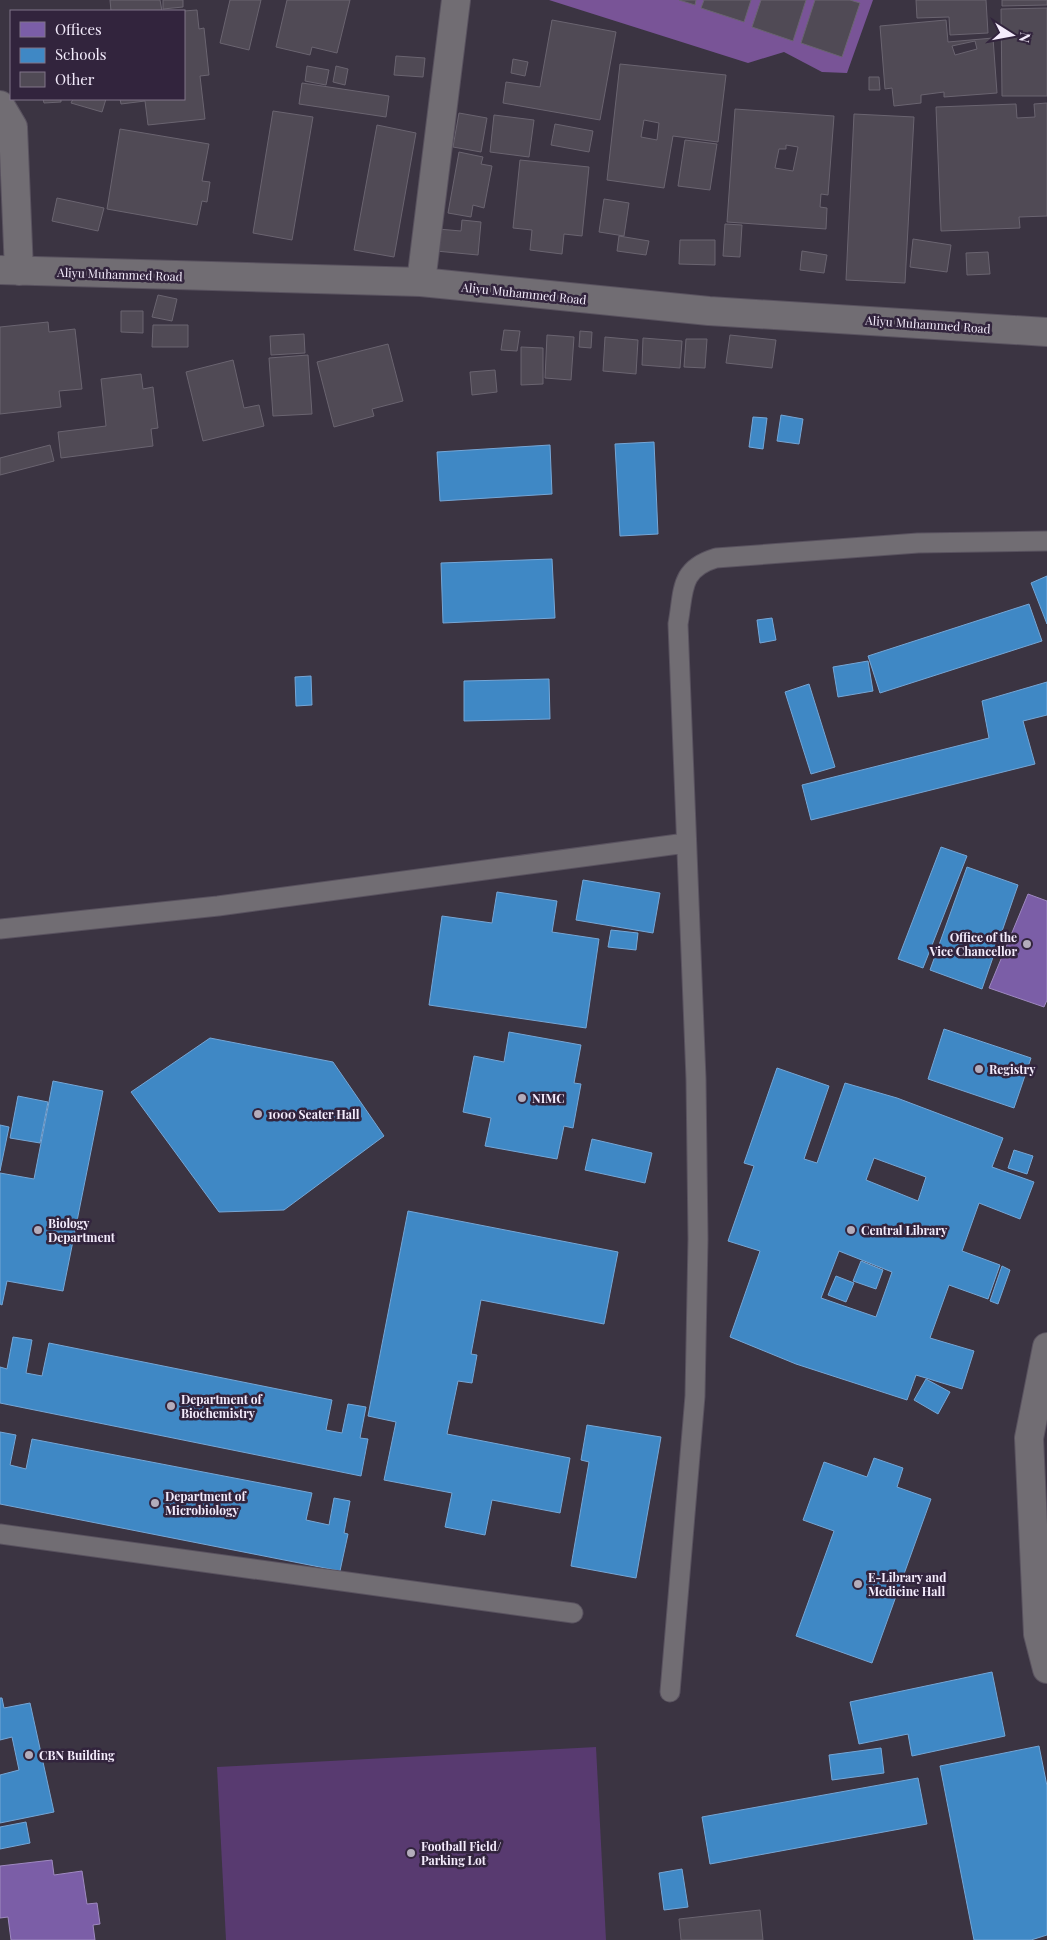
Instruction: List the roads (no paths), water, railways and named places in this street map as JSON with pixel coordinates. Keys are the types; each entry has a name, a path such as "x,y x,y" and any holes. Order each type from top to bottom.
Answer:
{"street":[{"path":"422,282 456,0"},
{"path":"0,105 13,127 10,270"},
{"name":"Aliyu Muhammed Road","path":"10,270 422,282 709,311 1047,332"},
{"path":"1047,1347 1029,1438 1042,1636 1047,1669"}],"lane":[{"path":"670,1692 696,1396 698,1239 696,1088 678,624 686,577 699,563 716,558 918,543 1047,541"},
{"path":"0,929 218,906 686,843"},
{"path":"0,1534 573,1613"}],"place":[{"name":"Office of the Vice Chancellor","path":"1027,944"},
{"name":"Registry","path":"979,1069"},
{"name":"NIMC","path":"522,1098"},
{"name":"1000 Seater Hall","path":"258,1114"},
{"name":"Biology Department","path":"38,1230"},
{"name":"Central Library","path":"851,1230"},
{"name":"Department of Biochemistry","path":"171,1406"},
{"name":"Department of Microbiology","path":"155,1503"},
{"name":"E-Library and Medicine Hall","path":"858,1584"},
{"name":"CBN Building","path":"29,1755"},
{"name":"Football Field/ Parking Lot","path":"411,1853"}]}
